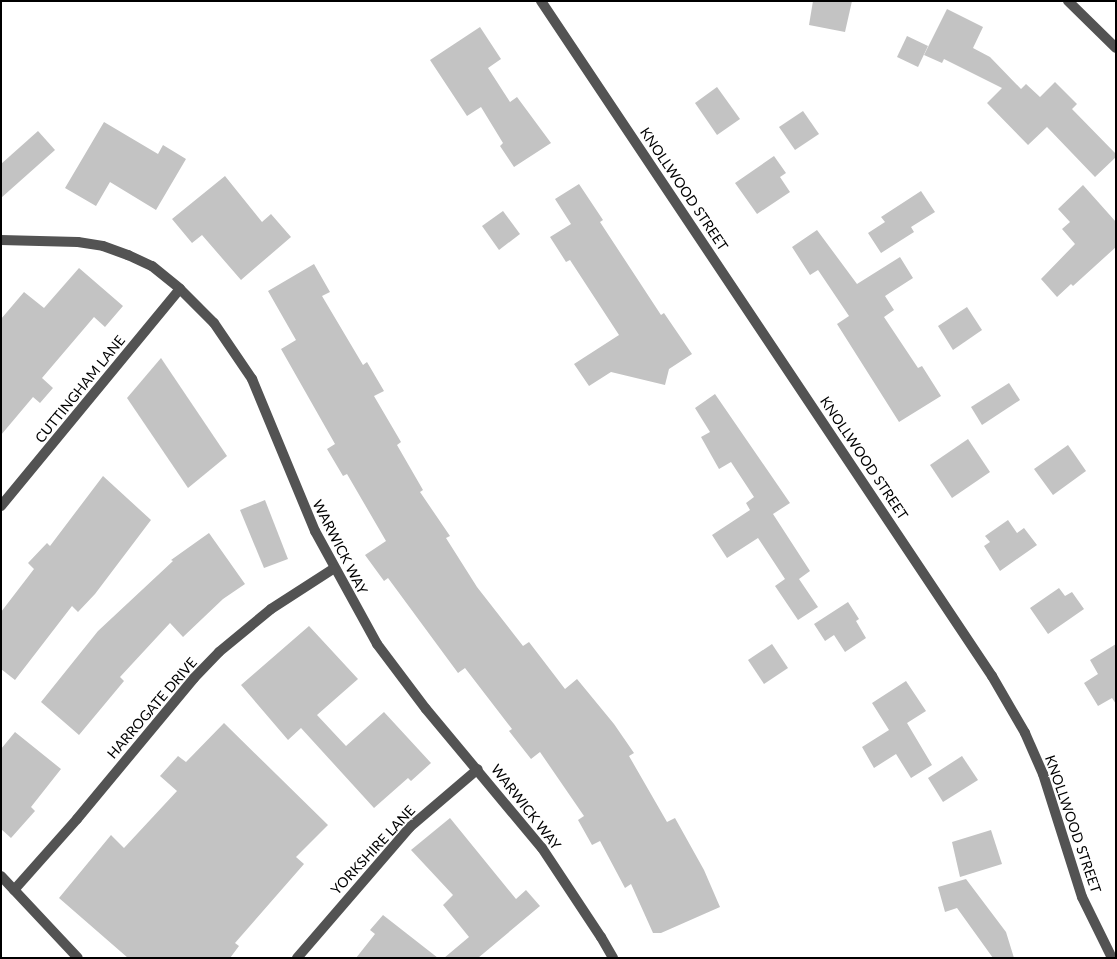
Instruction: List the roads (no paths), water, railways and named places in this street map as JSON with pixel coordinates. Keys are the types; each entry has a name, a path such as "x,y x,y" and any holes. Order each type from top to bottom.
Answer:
{"street":[{"name":"KNOLLWOOD STREET","path":"541,1 996,683 1025,734 1043,774 1082,897 1112,958"},
{"path":"1068,1 1116,48"},
{"name":"WARWICK WAY","path":"1,240 78,242 103,246 152,266 180,289 214,324 252,379 297,491 333,569 381,650 426,709 478,769 546,854 613,958"},
{"name":"CUTTINGHAM LANE","path":"1,506 180,289"},
{"name":"HARROGATE DRIVE","path":"14,890 72,825 194,678 219,652 271,609 333,569"},
{"name":"YORKSHIRE LANE","path":"297,958 410,826 478,769"},
{"path":"1,876 78,958"}]}
